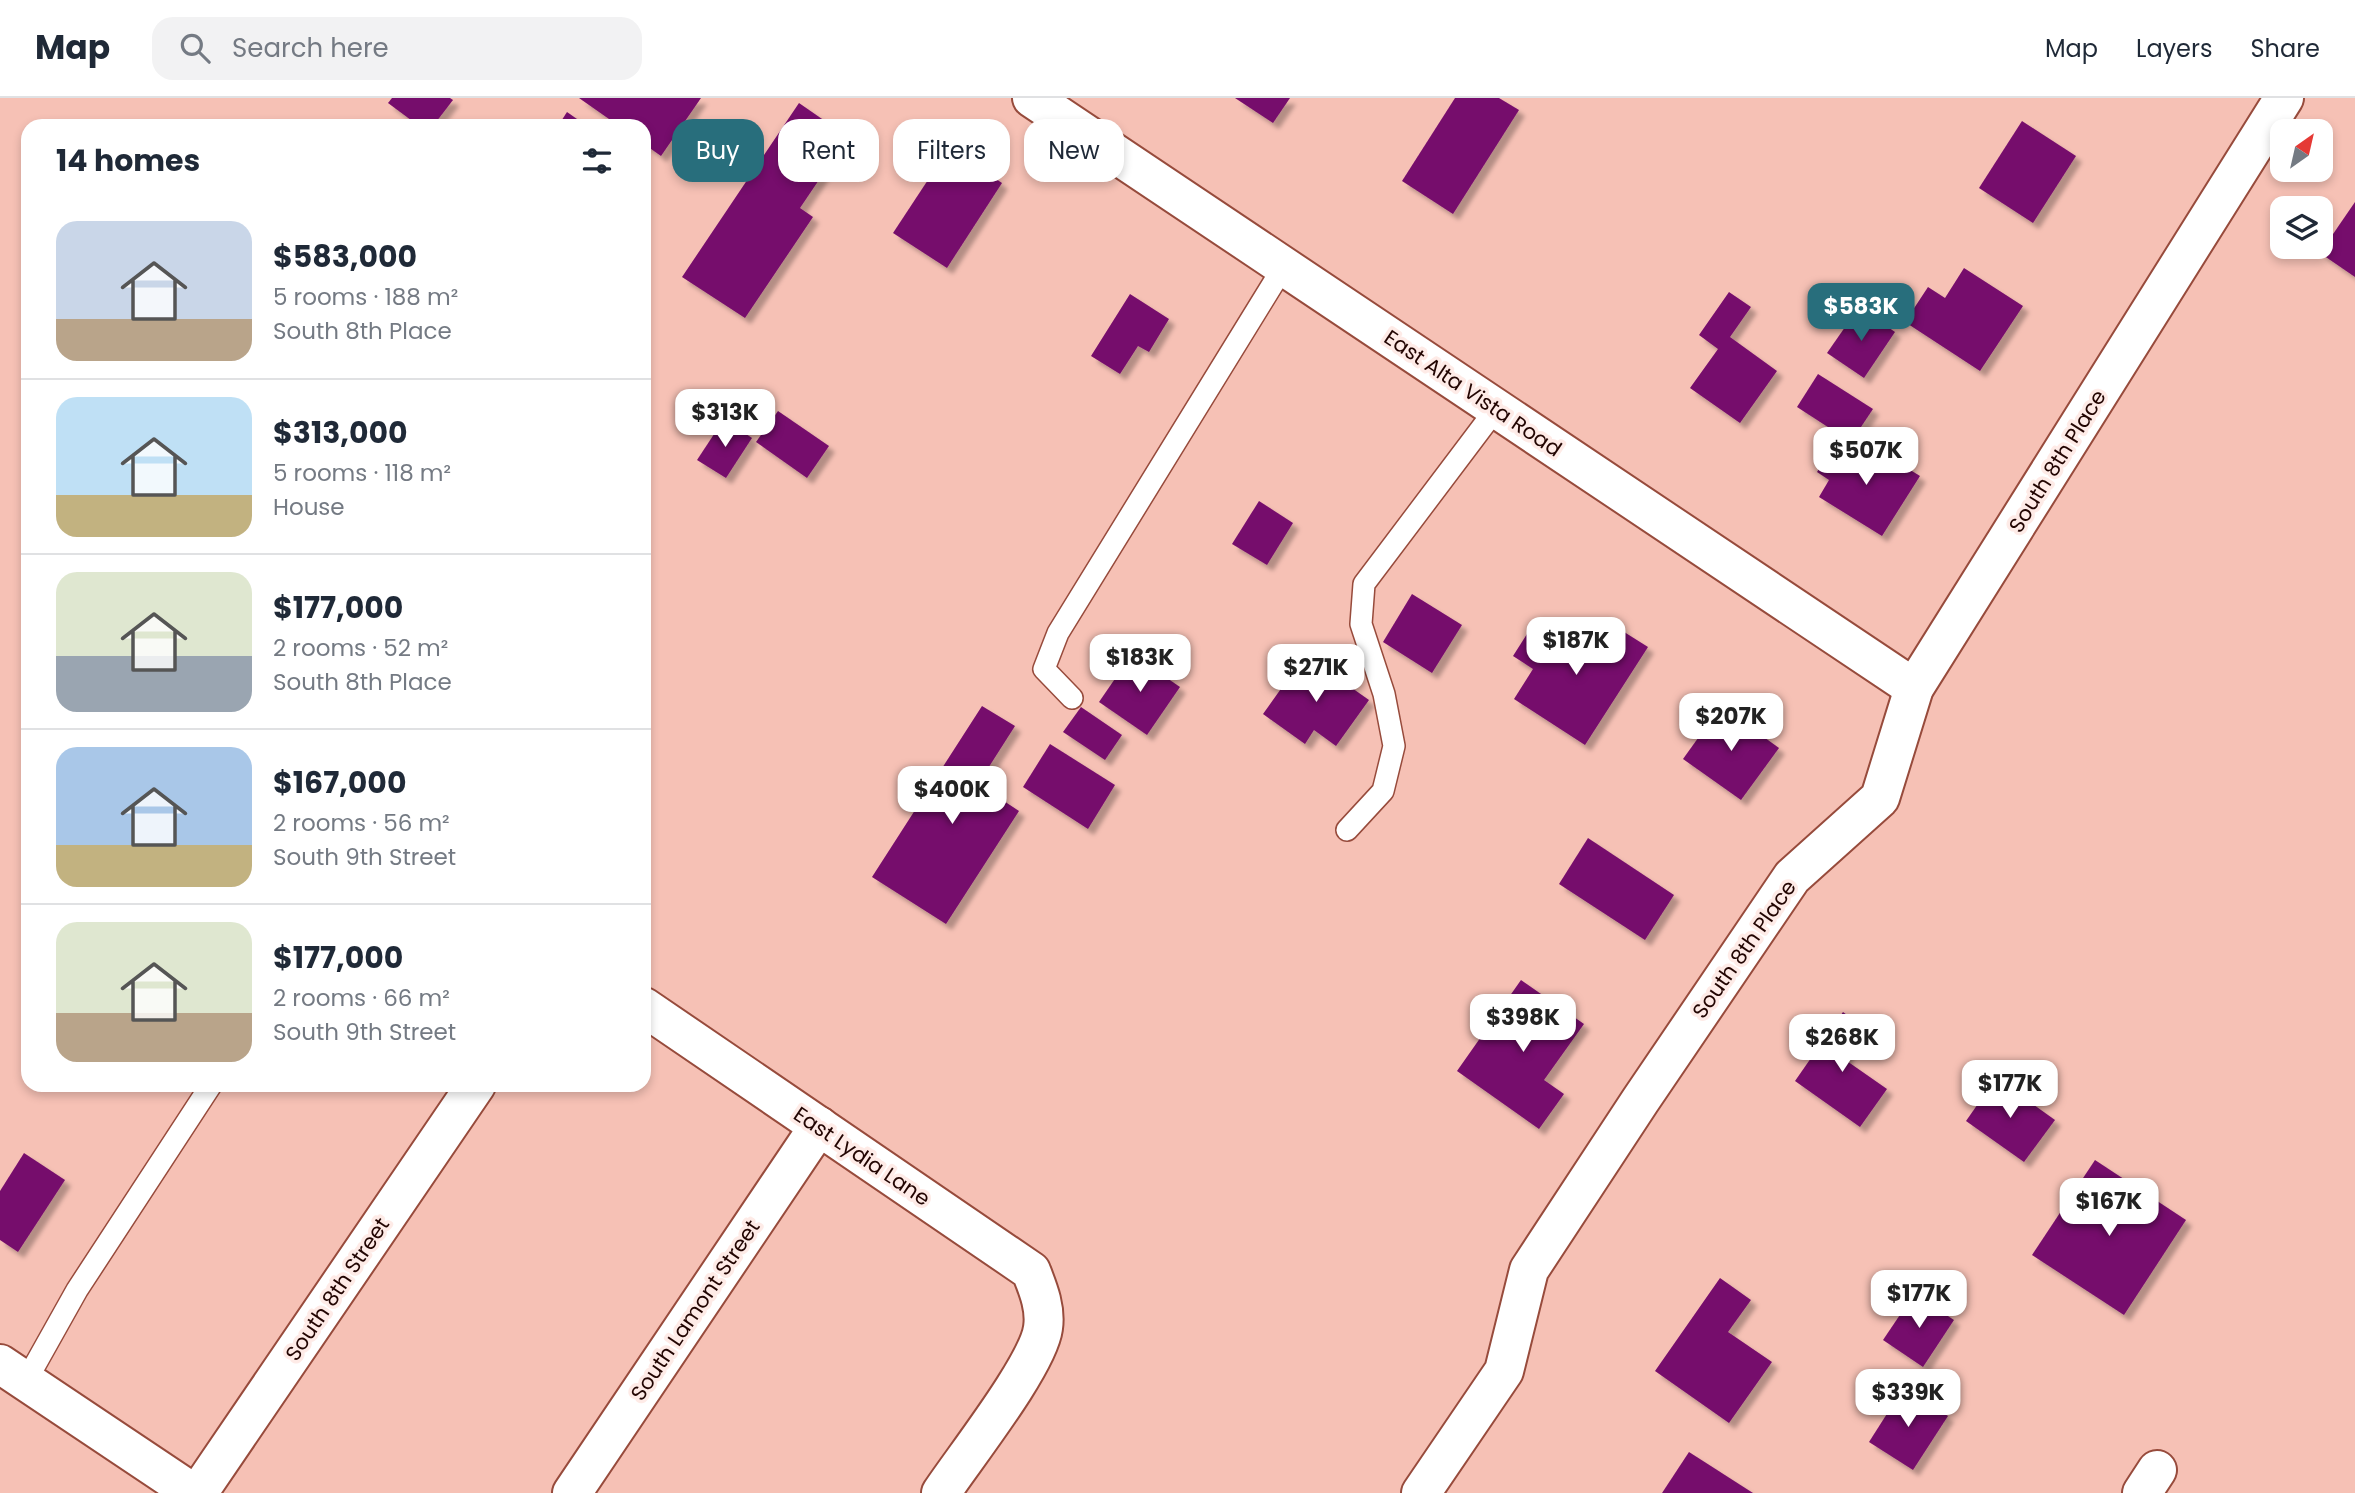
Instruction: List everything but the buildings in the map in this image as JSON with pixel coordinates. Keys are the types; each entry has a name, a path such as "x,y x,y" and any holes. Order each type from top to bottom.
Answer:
{"street":[{"name":"East Alta Vista Road","path":"1032,98 1914,688"},
{"name":"South 8th Place","path":"1421,1493 1504,1371 1529,1270 1792,877 1880,798 1914,688 2284,98"},
{"name":"East Lydia Lane","path":"651,1012 1031,1271 1043,1304 1043,1329 1032,1359 941,1493"},
{"name":"South 8th Street","path":"195,1493 470,1092"},
{"name":"South Lamont Street","path":"572,1493 819,1126"},
{"path":"13,1373 195,1493"}],"lane":[{"path":"1072,698 1044,669 1058,633 1284,266"},
{"path":"1347,830 1383,791 1394,746 1384,694 1361,624 1364,584 1496,409"},
{"path":"13,1373 77,1290 206,1092"}]}
